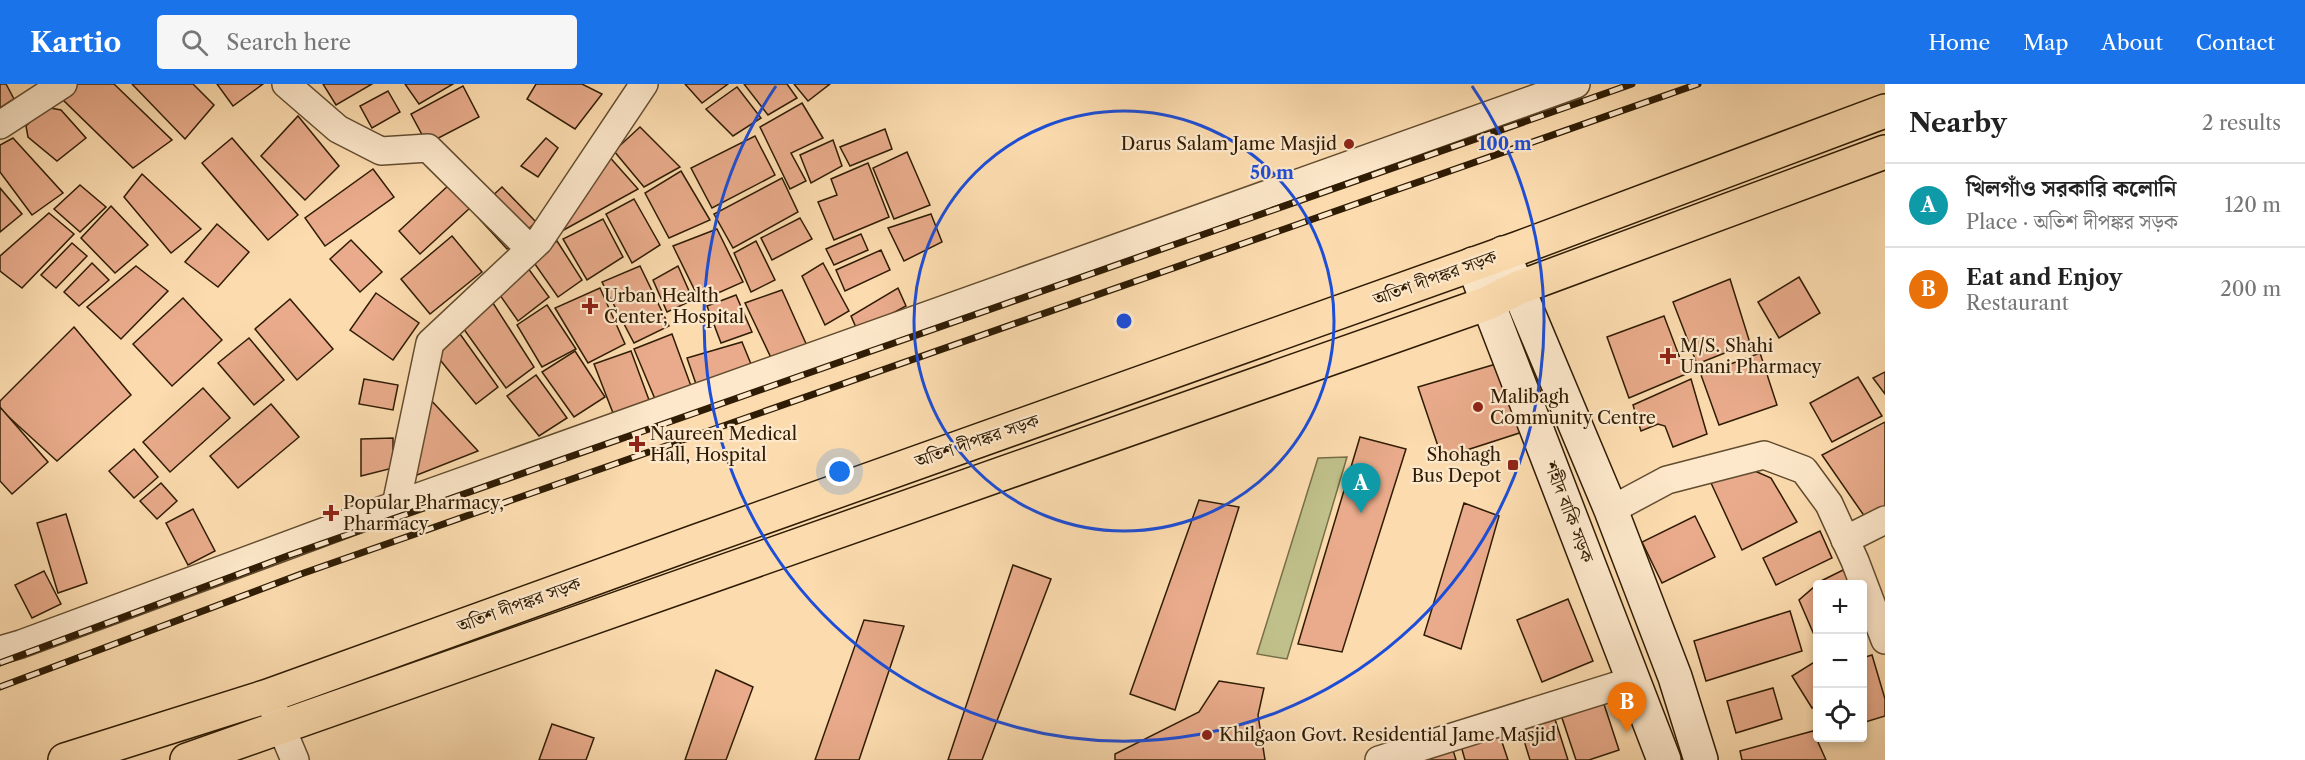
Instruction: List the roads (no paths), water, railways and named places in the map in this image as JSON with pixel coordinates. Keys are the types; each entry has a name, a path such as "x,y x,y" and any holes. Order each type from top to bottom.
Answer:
{"main road":[{"name":"অতিশ দীপঙ্কর সড়ক","path":"65,760 267,696 1473,264 1885,111"},
{"name":"অতিশ দীপঙ্কর সড়ক","path":"187,760 1488,303 1518,288 1885,152"}],"street":[{"path":"0,125 63,84"},
{"path":"286,84 338,129 381,151 428,148 530,249"},
{"path":"396,505 430,343 539,241 644,84"},
{"path":"0,650 396,505 1576,84"},
{"path":"1503,253 1611,510 1675,677 1701,760"},
{"name":"শহীদ বাকি সড়ক","path":"1473,264 1664,760"},
{"path":"1611,510 1668,480 1764,455 1804,470 1829,504 1885,640"},
{"path":"1845,540 1885,520"},
{"path":"1379,760 1635,680"},
{"path":"267,696 295,760"}],"railway":[{"path":"0,663 290,555 1632,84"},
{"path":"0,687 301,574 1698,84"}],"place":[{"name":"Darus Salam Jame Masjid","path":"1349,144"},
{"name":"Urban Health Center, Hospital","path":"590,306"},
{"name":"M/S. Shahi Unani Pharmacy","path":"1668,356"},
{"name":"Malibagh Community Centre","path":"1478,407"},
{"name":"Naureen Medical Hall, Hospital","path":"637,444"},
{"name":"Shohagh Bus Depot","path":"1513,465"},
{"name":"Popular Pharmacy, Pharmacy","path":"331,513"},
{"name":"খিলগাঁও সরকারি কলোনি","path":"1361,513"},
{"name":"Eat and Enjoy","path":"1627,732"},
{"name":"Khilgaon Govt. Residential Jame Masjid","path":"1207,735"}]}
